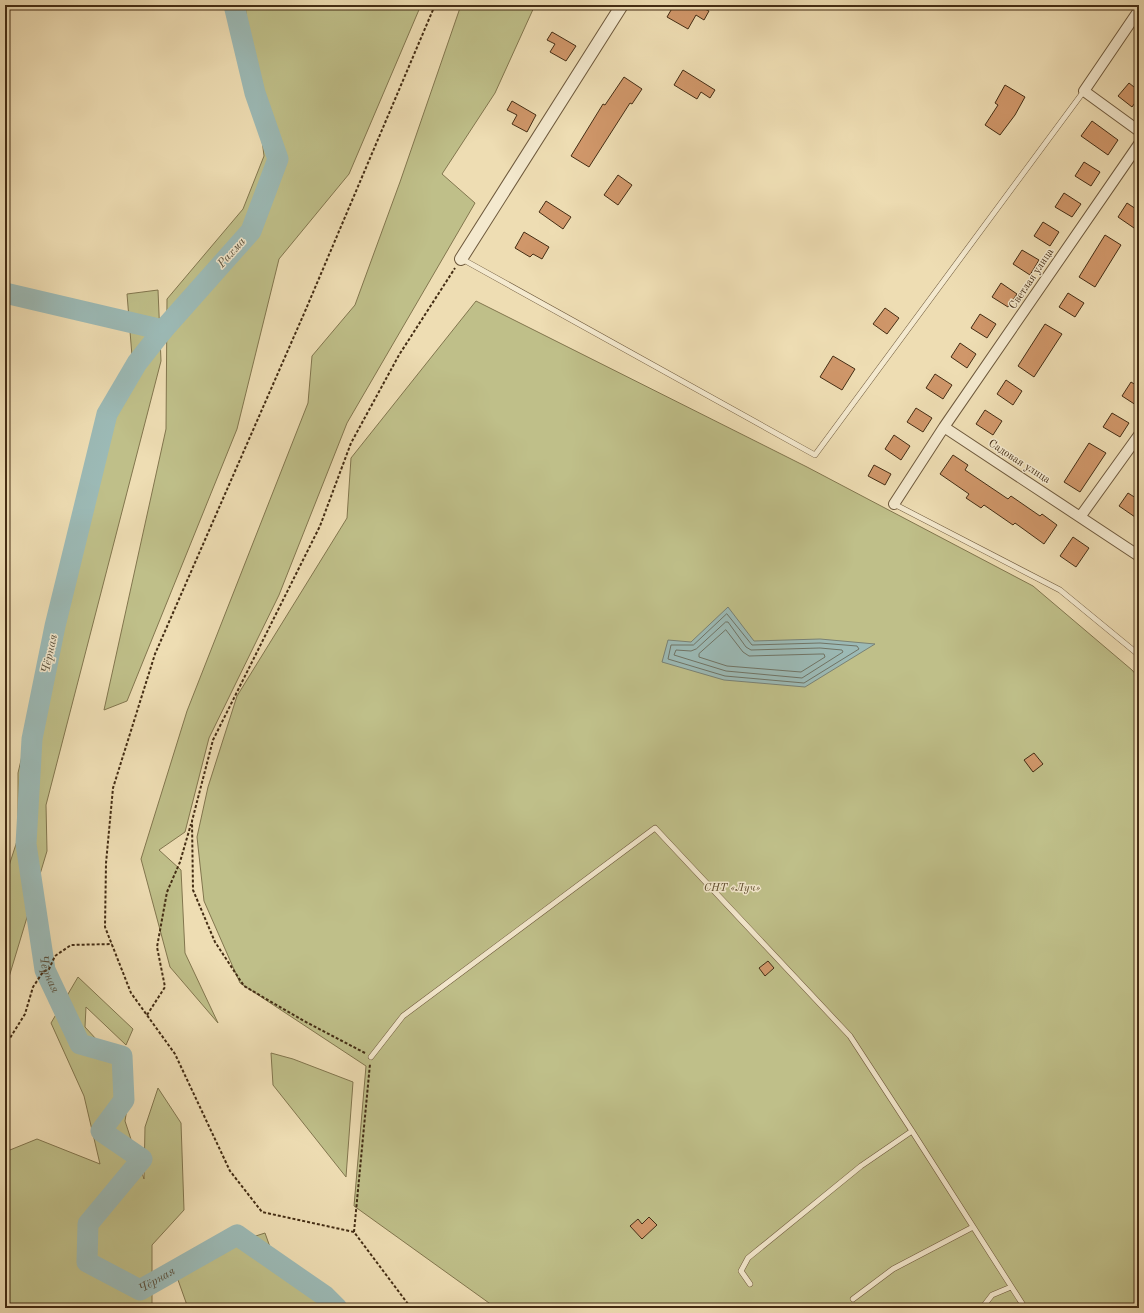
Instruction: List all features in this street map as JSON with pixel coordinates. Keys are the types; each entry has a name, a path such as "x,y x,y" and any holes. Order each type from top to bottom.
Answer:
{"street":[{"path":"461,259 622,5"},
{"path":"1139,10 1084,91 1139,130"},
{"name":"Светлая улица","path":"894,504 944,427 1139,144"},
{"name":"Садовая улица","path":"944,427 1139,556"},
{"path":"1080,517 1139,435"}],"lane":[{"path":"461,259 815,455 1084,91"},
{"path":"894,504 1060,590 1139,655"},
{"path":"371,1057 403,1016 655,828 850,1036 1025,1308"},
{"path":"750,1284 741,1271 748,1258 861,1166 912,1131"},
{"path":"853,1299 893,1269 974,1227"},
{"path":"982,1308 992,1295 1011,1287"}],"path":[{"path":"411,1308 354,1232 262,1212 230,1171 175,1054 131,993 105,926 106,863 113,788 155,654 435,5"},
{"path":"147,1015 165,987 157,947 167,892 180,862 214,740 320,526 351,443 399,355 461,259"},
{"path":"192,821 193,890 215,942 244,986 304,1021 371,1057 354,1232"},
{"path":"5,1046 25,1014 33,987 43,972 49,969 55,956 71,945 112,944"}],"green space":[{"path":"245,5 421,5 349,174 279,259 237,429 127,701 104,710 166,429 167,299 243,209 264,156"},
{"path":"461,5 535,5 495,93 442,174 475,203 347,423 279,595 209,738 185,832 159,850 181,870 185,953 218,1023 170,967 141,859 187,711 308,403 312,356 355,305 400,182"},
{"path":"158,290 161,361 46,805 47,851 5,987 5,878 18,838 18,773 44,662 132,356 127,294"},
{"name":"СНТ «Луч»","path":"476,301 807,467 1033,586 1132,670 1139,678 1139,1308 496,1308 354,1206 366,1066 240,983 204,901 197,837 208,787 237,696 347,518 351,458"},
{"path":"78,977 133,1029 126,1045 86,1007 85,1027 132,1078 125,1121 144,1179 145,1127 158,1088 181,1123 184,1210 152,1245 152,1304 144,1308 5,1308 5,1152 37,1139 100,1164 84,1096 51,1023"},
{"path":"271,1053 293,1059 353,1082 346,1177 273,1085"},
{"path":"265,1233 280,1275 338,1308 188,1308 172,1263"}],"water":[{"path":"728,607 754,641 820,639 875,644 805,687 724,680 662,662 668,640 691,642"}],"building":[{"path":"674,5 702,5 701,7 709,11 704,20 696,15 688,29 667,17"},
{"path":"552,32 576,46 566,61 550,52 555,44 547,40"},
{"path":"683,70 715,90 710,98 701,92 697,99 674,85"},
{"path":"624,77 642,89 632,104 630,103 589,167 571,156 603,104 605,105"},
{"path":"1129,83 1139,91 1139,97 1132,107 1118,96"},
{"path":"1005,85 1025,97 1015,115 1000,135 985,125 998,105 995,103"},
{"path":"512,101 536,115 527,132 512,124 517,115 507,110"},
{"path":"1092,121 1118,140 1108,155 1081,136"},
{"path":"1084,162 1100,172 1091,186 1075,176"},
{"path":"618,175 632,185 618,205 604,195"},
{"path":"1064,193 1081,204 1072,217 1055,207"},
{"path":"546,201 571,217 563,229 539,212"},
{"path":"1127,203 1139,211 1139,220 1134,228 1118,217"},
{"path":"1043,222 1059,232 1050,246 1034,236"},
{"path":"524,232 549,247 542,259 533,254 530,257 515,248"},
{"path":"1105,235 1121,245 1095,287 1079,277"},
{"path":"1022,250 1039,260 1030,275 1013,264"},
{"path":"1001,283 1017,294 1008,307 992,297"},
{"path":"1068,293 1084,303 1075,317 1059,307"},
{"path":"885,308 899,318 887,334 873,324"},
{"path":"980,314 996,324 987,338 971,328"},
{"path":"1045,324 1062,334 1034,377 1018,366"},
{"path":"960,343 976,354 967,368 951,357"},
{"path":"833,356 855,369 842,390 820,377"},
{"path":"935,374 952,385 943,399 926,388"},
{"path":"1006,380 1022,391 1013,405 997,394"},
{"path":"1131,382 1139,387 1139,407 1122,396"},
{"path":"916,408 932,418 923,432 907,422"},
{"path":"985,410 1002,421 993,435 976,424"},
{"path":"1112,413 1129,423 1120,437 1103,427"},
{"path":"894,435 910,446 901,460 885,449"},
{"path":"1089,443 1106,453 1080,492 1064,482"},
{"path":"953,455 968,465 965,470 1008,499 1011,496 1040,516 1042,514 1057,525 1044,544 1015,523 1013,525 984,505 981,508 966,498 969,494 940,474"},
{"path":"874,465 891,474 885,485 868,476"},
{"path":"1128,493 1139,500 1139,511 1135,517 1119,506"},
{"path":"1073,537 1089,548 1076,567 1060,556"},
{"path":"1034,753 1043,764 1033,772 1024,760"},
{"path":"768,961 774,968 765,976 759,968"},
{"path":"649,1217 657,1225 642,1239 630,1226 638,1219 642,1224"}],"waterway":[{"name":"Чёрная","path":"234,5 255,93 278,159 251,231 163,330 137,363 107,414 55,626 32,739 26,844 45,970 80,1044 122,1056 124,1100 101,1131 142,1159 88,1224 87,1262 140,1290 237,1235 325,1296 337,1308"},
{"name":"Рахма","path":"5,293 163,330"}]}
